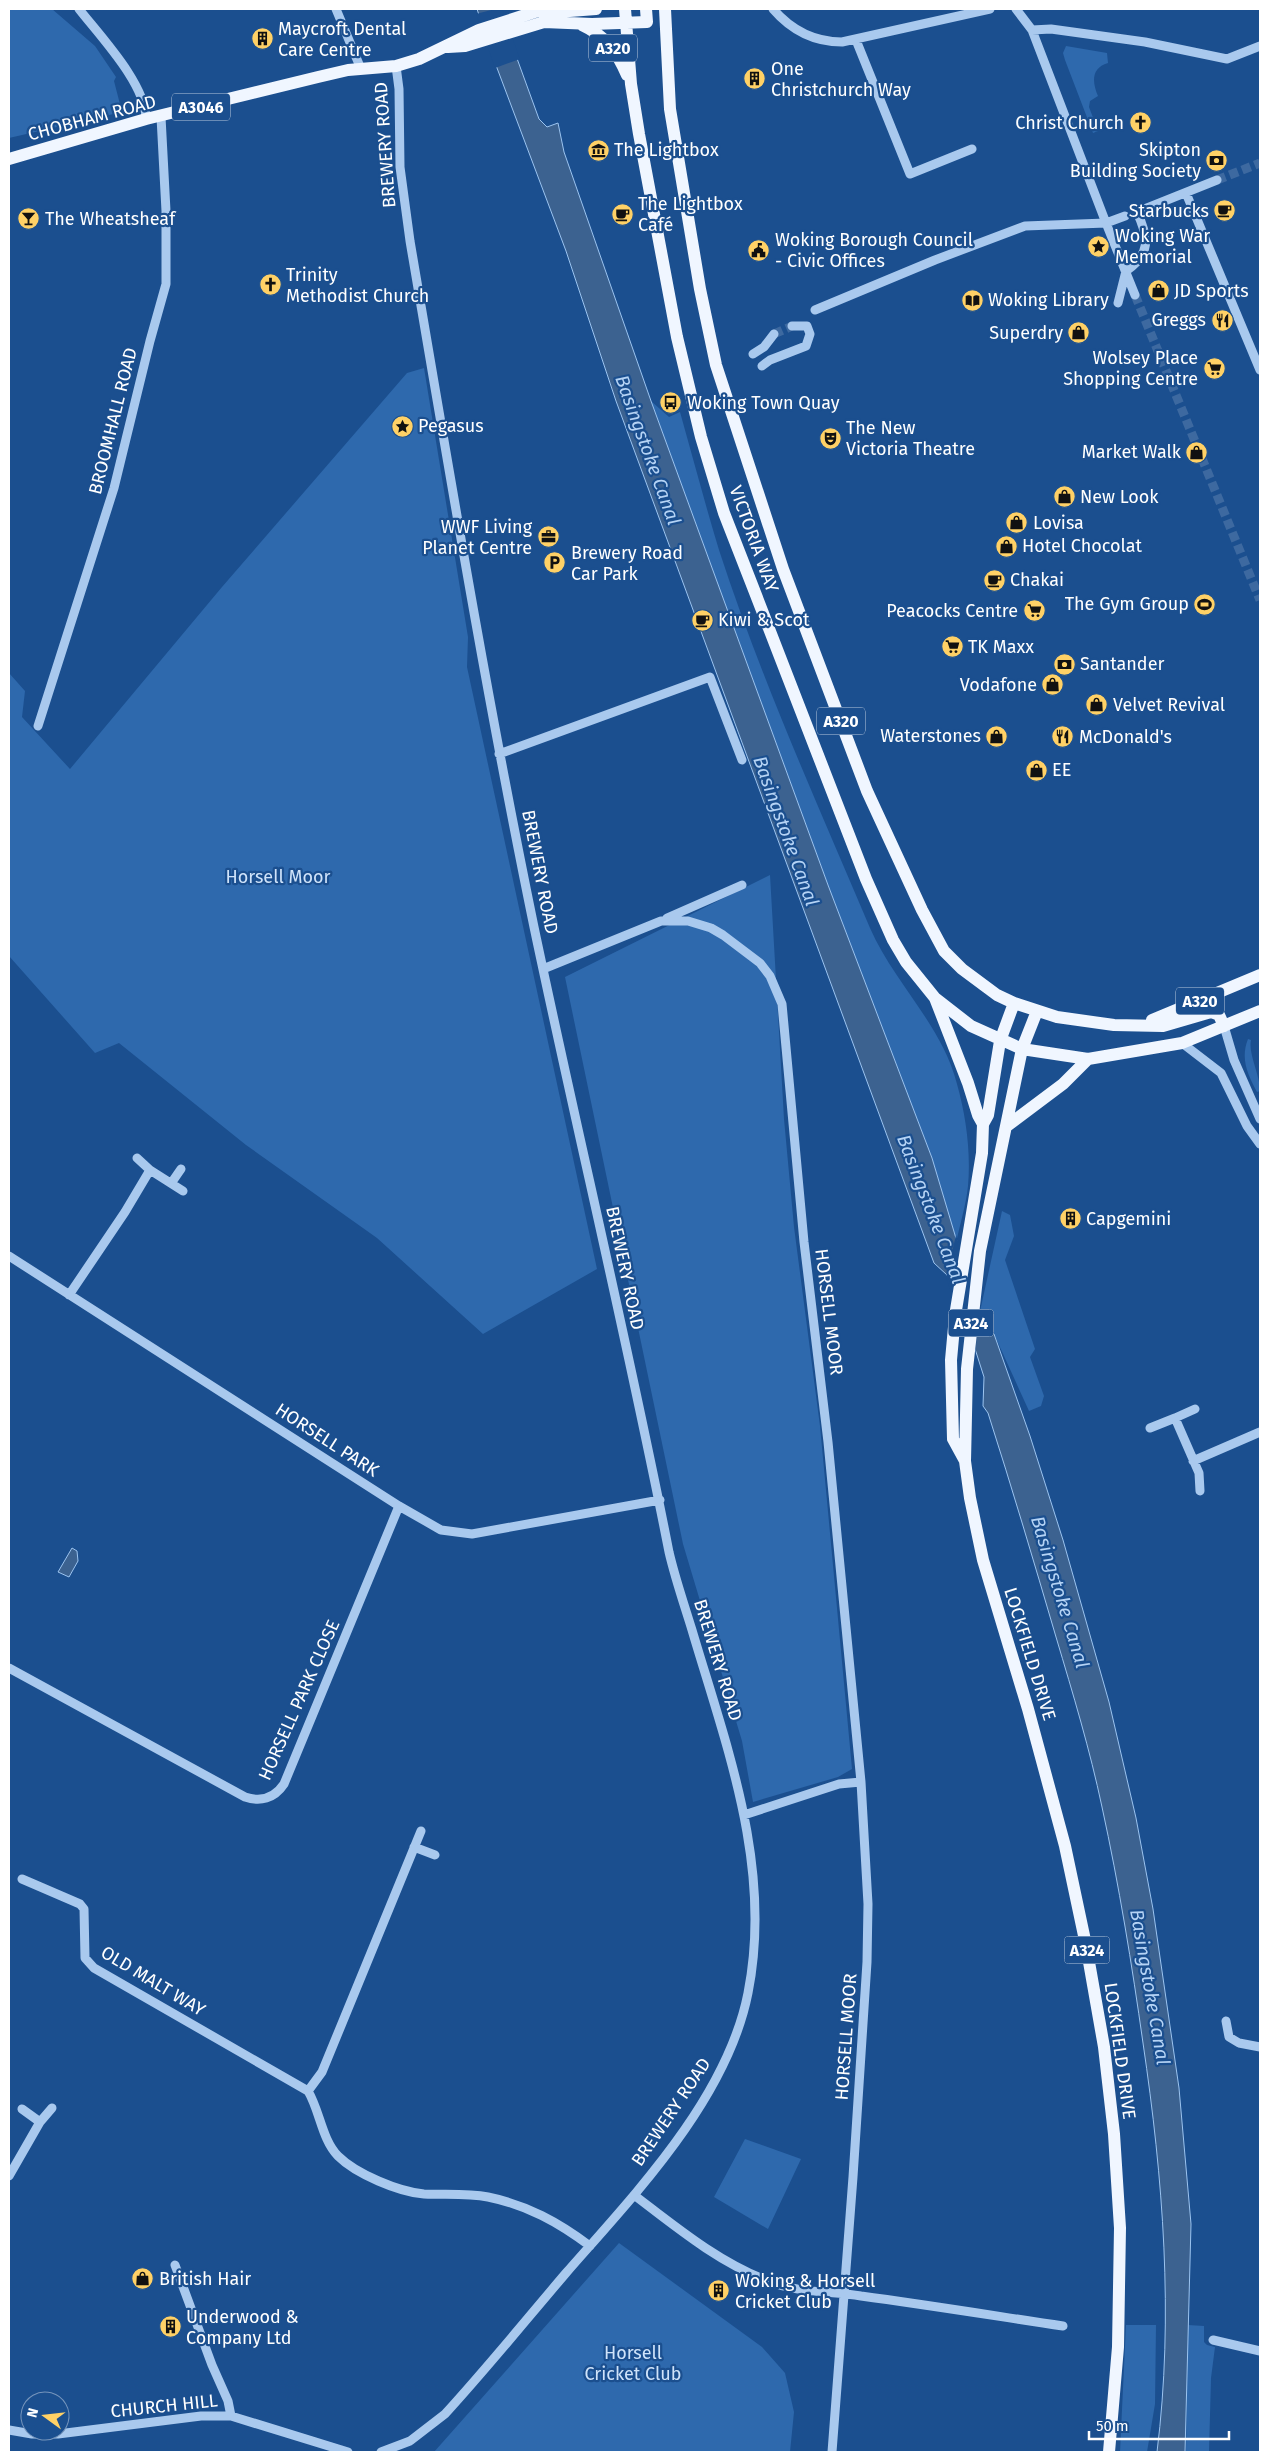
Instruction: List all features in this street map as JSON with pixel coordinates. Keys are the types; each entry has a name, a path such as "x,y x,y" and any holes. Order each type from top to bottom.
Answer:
{"main road":[{"name":"CHOBHAM ROAD","path":"9,159 146,119 161,117 361,68 396,66 519,22 539,11 560,13 596,9"},
{"name":"VICTORIA WAY","path":"625,9 631,84 677,337 701,437 724,512 866,879 893,940 906,962 935,998 970,1026 1000,1041 1022,1049 1088,1060 1182,1043 1260,1011"},
{"path":"626,23 647,22 646,9"},
{"name":"VICTORIA WAY","path":"665,9 670,109 705,314 716,365 740,443 783,569 867,791 922,910 944,951 962,970 997,995 1037,1011 1080,1021 1114,1025 1164,1026 1211,1012 1219,1015 1224,1026"},
{"name":"CHOBHAM ROAD","path":"519,22 626,23"},
{"name":"CHOBHAM ROAD","path":"580,24 594,30 616,51 631,84"},
{"name":"VICTORIA WAY","path":"1138,1024 1158,1019 1260,975"},
{"name":"LOCKFIELD DRIVE","path":"935,998 983,1124"},
{"name":"LOCKFIELD DRIVE","path":"965,1461 953,1439 950,1360 955,1316 982,1153 983,1124 988,1115 1000,1041 1014,1003"},
{"name":"LOCKFIELD DRIVE","path":"1037,1011 1022,1049 974,1290 968,1359 965,1461 970,1498 984,1560 1027,1706 1065,1846 1086,1944 1104,2047 1114,2134 1120,2257 1118,2347 1109,2452"},
{"path":"1007,1126 1063,1084 1088,1060"}],"street":[{"path":"79,9 130,77 143,101 146,119"},
{"path":"336,9 361,68"},
{"path":"773,9 794,29 812,38 828,42 856,40 990,9"},
{"path":"1016,9 1032,30 1135,295"},
{"path":"1032,30 1051,30 1145,42 1228,58 1260,46"},
{"path":"856,40 910,174 972,149"},
{"name":"BREWERY ROAD","path":"381,2452 410,2441 445,2414 634,2196 707,2094 736,2038 743,2015 752,1966 755,1930 752,1867 744,1816 730,1757 671,1561 660,1500 543,969 499,754 408,231 400,167 399,90 396,66"},
{"name":"BROOMHALL ROAD","path":"38,726 114,488 166,284 166,220 161,117"},
{"path":"1118,304 1126,271 1136,264 1144,253 1146,239 1137,212 1217,180"},
{"path":"1186,193 1260,370"},
{"path":"815,310 935,260 1025,226 1106,223 1125,216"},
{"path":"762,366 770,360 806,346 810,334 807,326 792,326"},
{"path":"753,354 764,347 774,334"},
{"path":"764,347 770,360"},
{"path":"499,754 710,677 742,760"},
{"name":"HORSELL MOOR","path":"543,969 661,921 742,885"},
{"name":"HORSELL MOOR","path":"661,921 679,920 698,923 711,928 742,947 760,963 770,976 782,1004 804,1242 828,1442 861,1782 868,1933 832,2452"},
{"path":"1224,1026 1234,1060 1260,1119"},
{"path":"1182,1043 1221,1072 1232,1091 1247,1126 1260,1144"},
{"path":"137,1158 150,1170 172,1182 183,1191"},
{"path":"172,1182 181,1169"},
{"path":"69,1295 125,1212 150,1170"},
{"name":"HORSELL PARK","path":"9,1256 399,1506 436,1527 466,1534 660,1500"},
{"path":"1150,1428 1195,1409"},
{"path":"1175,1418 1199,1473 1200,1491"},
{"path":"1193,1461 1260,1432"},
{"name":"HORSELL PARK CLOSE","path":"9,1668 245,1797 256,1800 267,1799 284,1784 399,1506"},
{"path":"744,1816 838,1784 861,1782"},
{"path":"421,1831 322,2072 308,2091 315,2103 331,2147 338,2156 362,2172 412,2192 473,2194 510,2202 551,2219 590,2246"},
{"path":"414,1847 435,1855"},
{"name":"OLD MALT WAY","path":"22,1879 80,1904 84,1909 85,1958 94,1968 308,2091"},
{"path":"1226,2021 1229,2037 1240,2043 1260,2047"},
{"path":"9,2176 40,2122 52,2108"},
{"path":"22,2109 40,2122"},
{"path":"634,2196 699,2243 748,2273 786,2287 1063,2326"},
{"path":"175,2265 212,2365 228,2401 231,2416"},
{"path":"1213,2340 1260,2352"},
{"name":"CHURCH HILL","path":"9,2430 32,2434 50,2434 121,2428 201,2416 231,2416 348,2452"}],"green space":[{"path":"9,9 52,9 95,46 116,77 114,81 122,112 9,138"},
{"path":"1066,46 1107,53 1108,63 1098,68 1094,76 1098,96 1090,101 1089,107 1098,131 1093,133 1065,60 1063,53"},
{"name":"Horsell Moor","path":"424,368 468,637 467,667 597,1269 483,1334 377,1238 246,1145 119,1043 95,1053 9,956 9,673 25,691 22,717 70,769 222,587 407,373"},
{"path":"651,401 669,417 680,412 719,550 735,598 790,740 870,928 880,948 929,1023 950,1063 963,1109 969,1160 967,1193 956,1243 932,1158 828,885"},
{"path":"770,875 784,1119 794,1227 820,1426 852,1769 838,1777 753,1802 742,1741 683,1544 565,977"},
{"path":"1248,1039 1251,1040 1251,1051 1259,1085 1260,1091 1257,1092 1246,1067 1245,1053"},
{"path":"1002,1211 1010,1215 1014,1236 1005,1260 1035,1349 1030,1357 1044,1396 1041,1406 1029,1411 994,1334 981,1322 979,1316"},
{"path":"745,2139 801,2159 768,2229 714,2197"},
{"name":"Horsell Cricket Club","path":"619,2243 762,2347 785,2373 794,2412 790,2452 434,2452"},
{"path":"1126,2325 1156,2325 1155,2404 1147,2452 1120,2452"},
{"path":"1188,2325 1204,2326 1204,2342 1215,2347 1211,2378 1209,2452 1186,2452"}],"water":[{"path":"477,9 499,9 539,119 547,127 558,123 564,152 651,401 828,885 932,1158 981,1322 994,1334 1030,1436 1063,1540 1109,1702 1136,1818 1153,1909 1179,2088 1191,2224 1185,2452 1157,2452 1165,2350 1164,2247 1161,2196 1143,2043 1114,1866 1087,1743 1006,1469 988,1413 983,1406 984,1377 947,1275 934,1263 616,401 566,251 494,60"},
{"path":"72,1548 77,1551 78,1561 69,1577 58,1572"}],"pier":[{"path":"502,9 520,59 495,68 476,14"},
{"name":"Basingstoke Canal","path":"956,1235 979,1307 975,1358 946,1278"}],"tunnel":[{"path":"1217,180 1260,163"},
{"path":"1135,295 1260,600"},
{"path":"774,334 792,326"}],"place":[{"name":"Maycroft Dental Care Centre","path":"262,39"},
{"name":"One Christchurch Way","path":"755,79"},
{"name":"Christ Church","path":"1140,123"},
{"name":"The Lightbox","path":"598,150"},
{"name":"Skipton Building Society","path":"1217,160"},
{"name":"Starbucks","path":"1225,211"},
{"name":"The Lightbox Café","path":"622,214"},
{"name":"The Wheatsheaf","path":"29,219"},
{"name":"Woking War Memorial","path":"1099,246"},
{"name":"Woking Borough Council - Civic Offices","path":"759,250"},
{"name":"Trinity Methodist Church","path":"270,285"},
{"name":"JD Sports","path":"1158,291"},
{"name":"Woking Library","path":"972,300"},
{"name":"Greggs","path":"1222,320"},
{"name":"Superdry","path":"1079,333"},
{"name":"Wolsey Place Shopping Centre","path":"1214,368"},
{"name":"Woking Town Quay","path":"671,403"},
{"name":"Pegasus","path":"402,426"},
{"name":"The New Victoria Theatre","path":"830,438"},
{"name":"Market Walk","path":"1197,452"},
{"name":"New Look","path":"1064,497"},
{"name":"Lovisa","path":"1017,523"},
{"name":"WWF Living Planet Centre","path":"548,537"},
{"name":"Hotel Chocolat","path":"1006,546"},
{"name":"Brewery Road Car Park","path":"555,563"},
{"name":"Chakai","path":"994,580"},
{"name":"The Gym Group","path":"1205,604"},
{"name":"Peacocks Centre","path":"1034,611"},
{"name":"Kiwi & Scot","path":"702,620"},
{"name":"TK Maxx","path":"952,647"},
{"name":"Santander","path":"1064,664"},
{"name":"Vodafone","path":"1053,685"},
{"name":"Velvet Revival","path":"1097,705"},
{"name":"Waterstones","path":"997,736"},
{"name":"McDonald's","path":"1063,737"},
{"name":"EE","path":"1036,770"},
{"name":"Capgemini","path":"1070,1219"},
{"name":"British Hair","path":"143,2279"},
{"name":"Woking & Horsell Cricket Club","path":"719,2291"},
{"name":"Underwood & Company Ltd","path":"170,2327"}]}
